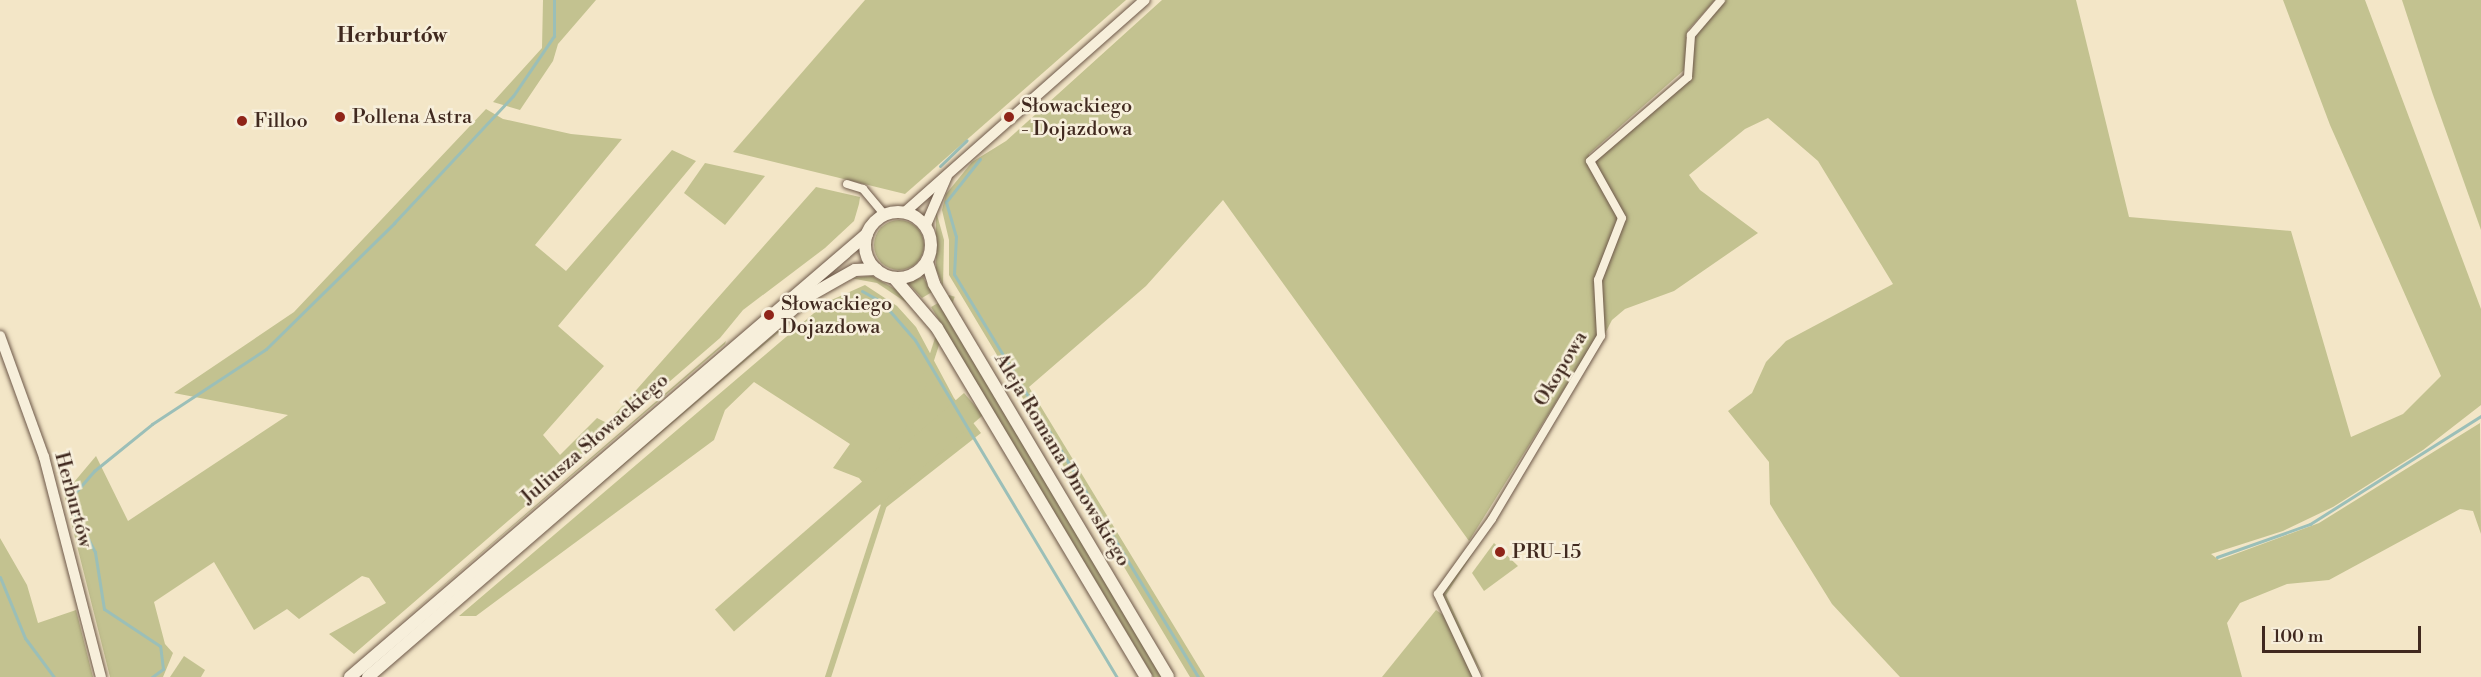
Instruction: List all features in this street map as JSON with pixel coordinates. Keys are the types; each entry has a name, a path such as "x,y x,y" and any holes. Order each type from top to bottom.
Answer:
{"main road":[{"path":"905,212 926,225 932,244 927,262 913,275 894,278 876,269 866,253 867,234 884,214 905,212"},
{"name":"Juliusza Słowackiego","path":"350,677 867,234"},
{"name":"Aleja Romana Dmowskiego","path":"927,262 934,284 1168,677"},
{"name":"Juliusza Słowackiego","path":"368,677 807,297 855,270 876,269"},
{"name":"Aleja Romana Dmowskiego","path":"894,278 937,328 1146,677"}],"street":[{"path":"905,212 1145,0"},
{"name":"Okopowa","path":"1477,677 1438,594 1492,519 1601,336 1598,280 1622,218 1590,161 1688,77 1691,35 1721,0"},
{"path":"926,225 950,170"},
{"path":"847,184 863,189 884,214"},
{"name":"Herburtów","path":"0,336 44,457 101,677"}],"shaded area":[{"path":"543,0 596,0 558,44 553,61 520,110 493,102 542,48"},
{"path":"865,0 1126,0 905,194 733,152"},
{"path":"1162,0 1715,0 1688,30 1684,70 1589,154 1588,167 1605,192 1595,161 1690,80 1695,36 1725,0 2076,0 2129,217 2291,231 2351,437 2403,414 2441,376 2330,125 2283,0 2365,0 2481,309 2481,405 2423,450 2333,507 2283,531 2211,554 2219,560 2319,523 2480,423 2481,534 2473,511 2460,509 2329,580 2287,584 2240,603 2227,623 2242,677 1900,677 1832,604 1770,504 1769,462 1728,411 1752,393 1766,362 1786,341 1893,284 1818,161 1768,118 1745,129 1689,175 1700,190 1758,233 1674,291 1625,309 1612,320 1586,370 1578,367 1469,541 1223,200 1146,286 1029,387 1205,677 1190,677 949,275 949,240 942,210 946,194 972,162 1006,141"},
{"path":"2402,0 2481,0 2481,230 2432,92"},
{"path":"486,109 503,119 571,134 622,139 535,245 566,271 672,150 696,161 558,326 604,366 543,435 560,455 597,418 607,423 816,187 860,197 859,204 854,221 825,248 743,310 720,338 354,654 329,634 386,603 369,578 362,576 299,619 287,609 254,630 214,562 154,602 165,644 173,653 163,677 110,677 64,494 96,456 128,521 288,415 174,393 294,312"},
{"path":"705,163 765,176 725,225 684,193"},
{"path":"936,211 944,240 943,286 936,269"},
{"path":"899,220 917,227 924,245 917,263 899,270 881,263 874,245 881,227"},
{"path":"872,276 895,289 913,307 877,283 850,278"},
{"path":"923,277 932,292 922,298 908,283"},
{"path":"865,285 897,306 916,327 954,398 981,433 884,509 859,478 833,468 850,444 754,382 725,410 714,440 476,616 459,616 827,302"},
{"path":"949,295 955,297 831,677 825,677"},
{"path":"938,303 1163,677 1153,677 931,307"},
{"path":"778,331 780,331 477,590"},
{"path":"726,341 725,344 360,657"},
{"path":"964,393 983,415 734,631 715,609"},
{"path":"0,538 27,585 38,623 76,610 93,677 0,677"},
{"path":"1494,543 1518,566 1484,591 1472,573"},
{"path":"1475,550 1446,595 1484,677 1441,601 1443,592"},
{"path":"1436,610 1443,615 1473,677 1382,677"},
{"path":"184,656 205,670 201,677 170,677"}],"waterway":[{"path":"152,677 163,669 160,646 104,609 95,552 68,501 94,471 152,424 266,349 394,223 513,96 554,36 554,0"},
{"path":"940,166 967,140"},
{"path":"980,159 946,202 956,236 954,274 1198,677"},
{"path":"862,291 882,302 915,340 1117,677"},
{"path":"2217,557 2310,524 2481,416"},
{"path":"0,577 25,638 54,677"}],"place":[{"name":"Pollena Astra","path":"340,117"},
{"name":"Słowackiego - Dojazdowa","path":"1009,117"},
{"name":"Filloo","path":"242,121"},
{"name":"Słowackiego Dojazdowa","path":"769,315"},
{"name":"PRU-15","path":"1500,552"}],"district":[{"name":"Herburtów","path":"392,36"}]}
